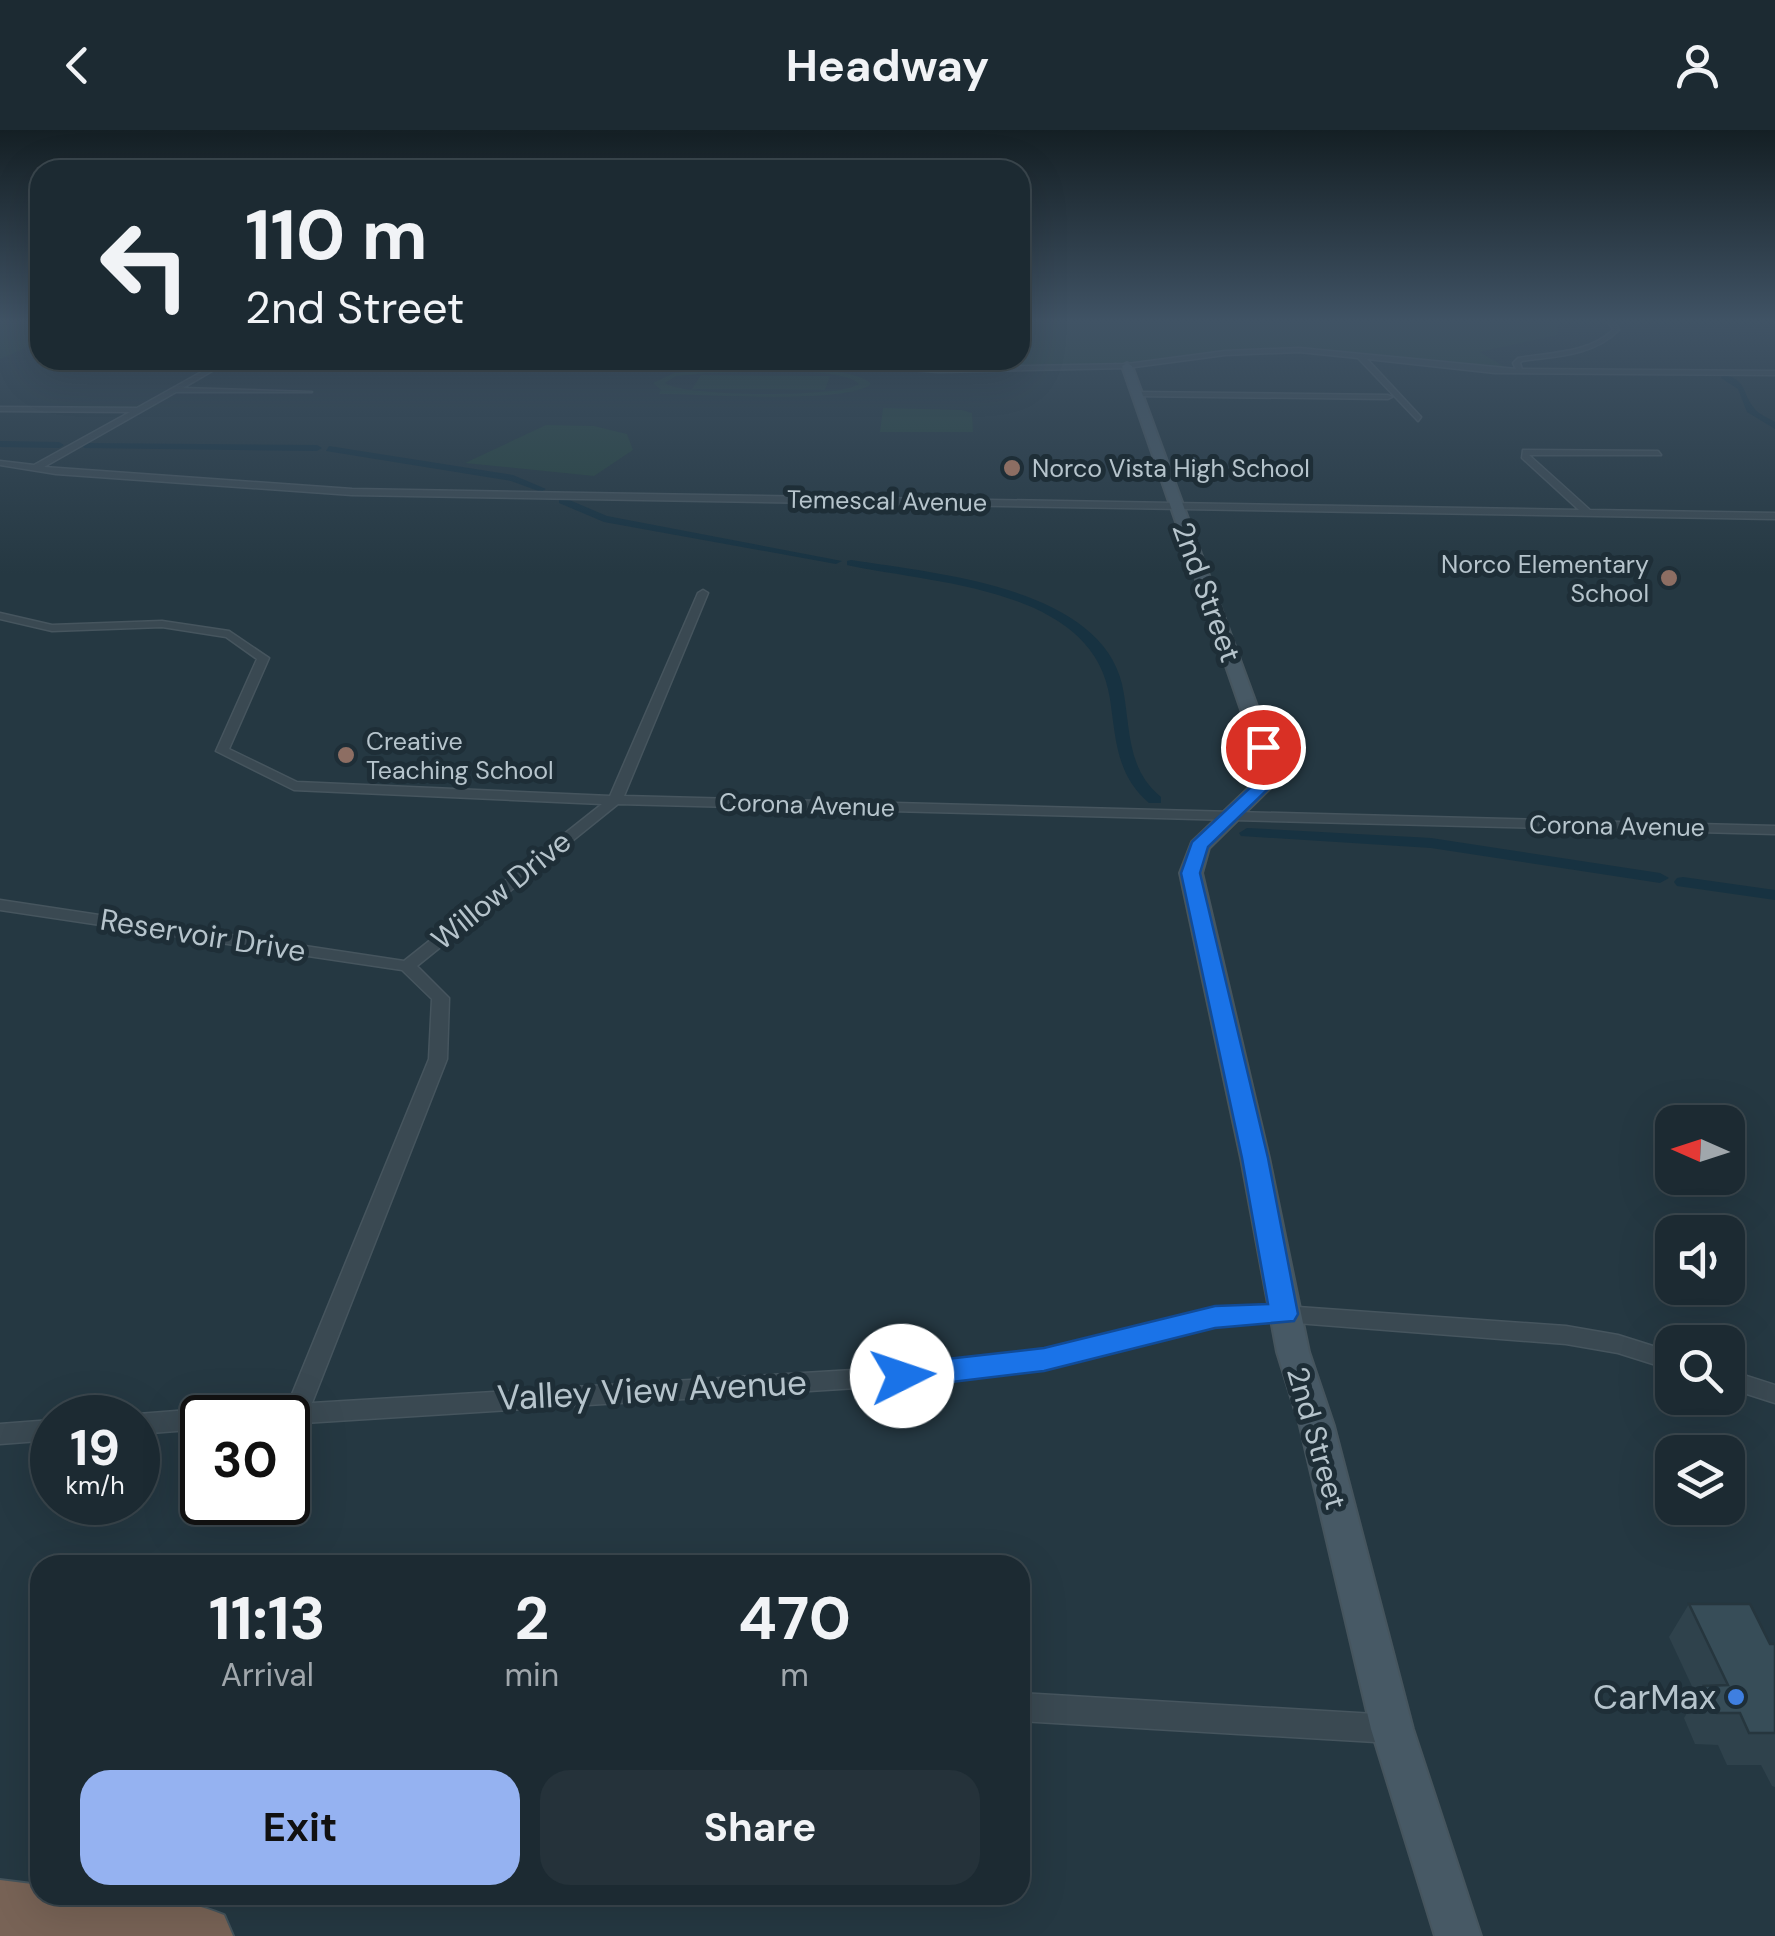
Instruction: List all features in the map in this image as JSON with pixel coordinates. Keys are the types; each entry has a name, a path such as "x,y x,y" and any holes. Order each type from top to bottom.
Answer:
{"highway":[{"path":"0,1909 203,1936"}],"street":[{"path":"36,468 143,405"},
{"name":"2nd Street","path":"1141,405 1263,747 1266,774 1260,788 1199,846 1190,873 1255,1158 1284,1314 1317,1426 1392,1729 1458,1936"},
{"path":"1406,405 1418,418"},
{"path":"0,408 135,410"},
{"path":"1588,512 1525,456 1526,452 1658,452"},
{"name":"Temescal Avenue","path":"0,463 352,492 1775,516"},
{"name":"Willow Drive","path":"304,1395 438,1060 440,998 406,966 614,800 703,593"},
{"name":"Corona Avenue","path":"0,616 52,628 162,624 229,634 263,658 222,751 294,786 614,800 1775,830"},
{"name":"Reservoir Drive","path":"0,904 406,966"},
{"name":"Valley View Avenue","path":"310,1411 936,1374 1044,1360 1215,1317 1284,1314 1566,1335 1618,1344 1655,1356"},
{"path":"1745,1384 1775,1394"},
{"path":"0,1434 30,1432"},
{"path":"1030,1708 1392,1729"}],"green space":[{"path":"883,408 962,410 972,413 973,432 880,432"},
{"path":"546,425 594,426 627,434 633,450 594,476 465,463"}],"building":[{"path":"1689,1604 1750,1604 1770,1644 1775,1644 1775,1733 1749,1733 1740,1713 1717,1713 1704,1686 1728,1685"}],"waterway":[{"path":"1748,405 1775,426"},
{"path":"0,444 59,445"},
{"path":"84,445 317,448"},
{"path":"329,449 446,467"},
{"path":"449,468 513,478 541,489"},
{"path":"563,501 604,519 836,561"},
{"path":"851,563 994,591 1065,619 1091,640 1109,665 1126,757 1141,788 1155,800"},
{"path":"1247,833 1431,843 1660,878"},
{"path":"1683,882 1775,895"}],"place":[{"name":"Norco Vista High School","path":"1012,468"},
{"name":"Norco Elementary School","path":"1669,578"},
{"name":"Creative Teaching School","path":"346,755"},
{"name":"CarMax","path":"1736,1697"}],"route":[{"path":"902,1376 1044,1360 1215,1317 1284,1314 1255,1158 1190,873 1192,859 1210,832 1260,788 1266,774 1263,747"}]}
